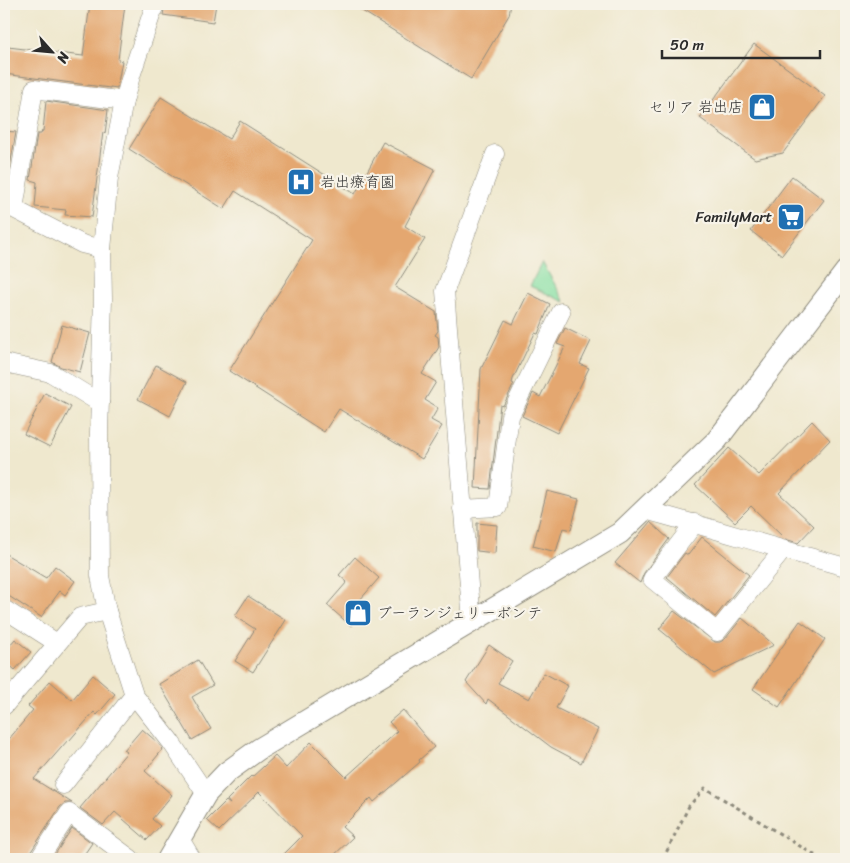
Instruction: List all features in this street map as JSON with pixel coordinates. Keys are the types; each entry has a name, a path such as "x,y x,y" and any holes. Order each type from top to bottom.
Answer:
{"street":[{"path":"155,4 124,101 109,178 102,250 100,576 107,610 134,695 171,742 206,794"},
{"path":"102,250 82,244 9,206 34,89 124,101"},
{"path":"472,622 445,291 495,154"},
{"path":"168,859 206,794 227,772 259,749 620,533 717,440 846,271"},
{"path":"462,509 498,507 510,416 561,312"},
{"path":"4,363 51,373 100,404"},
{"path":"645,510 846,567"},
{"path":"695,523 652,579 716,632 783,550"},
{"path":"4,609 57,643"},
{"path":"4,706 80,617 107,610"},
{"path":"63,785 134,695"},
{"path":"39,859 68,813 131,859"},
{"path":"180,839 192,859"}],"path":[{"path":"664,859 689,806 705,788 821,859"}],"green space":[{"path":"542,262 565,302 530,286"}],"building":[{"path":"90,4 125,4 118,60 122,61 117,88 4,74 8,47 83,56"},
{"path":"165,4 216,4 213,22 163,15"},
{"path":"351,4 511,4 509,15 471,79"},
{"name":"セリア 岩出店","path":"754,44 825,96 783,153 755,159 700,118"},
{"path":"161,97 229,139 240,121 355,194 383,142 435,169 405,226 425,239 395,287 436,312 438,331 435,335 438,337 439,347 422,374 436,382 425,400 438,408 431,420 442,426 422,459 339,409 324,432 229,371 312,240 235,191 224,209 129,149"},
{"path":"46,101 108,110 105,134 103,132 92,217 65,215 66,210 35,207 37,182 30,180 37,134 41,134 43,131"},
{"path":"4,131 16,132 8,178 4,177"},
{"path":"792,176 824,200 782,255 751,231"},
{"path":"528,293 550,304 538,334 535,333 513,379 512,383 514,384 503,406 500,405 490,489 475,488 481,369 505,320 513,324"},
{"path":"62,325 90,333 80,372 61,367 52,362"},
{"path":"565,328 591,341 580,364 589,368 557,433 522,416 533,393 540,397 565,347 557,344"},
{"path":"156,365 187,382 170,416 138,399"},
{"path":"45,393 71,407 50,447 24,434"},
{"path":"812,421 830,440 779,493 814,526 798,543 785,539 751,506 735,522 695,485 729,448 759,475"},
{"path":"547,491 579,499 571,530 563,528 556,552 533,546"},
{"path":"650,522 669,539 644,573 640,583 615,563"},
{"path":"477,523 497,525 495,553 477,551"},
{"path":"702,537 749,575 715,617 667,577 685,553 688,555"},
{"path":"4,553 46,578 55,566 75,581 65,595 60,591 41,617 4,593"},
{"path":"355,557 379,578 359,601 366,608 351,626 327,605 347,582 339,575"},
{"path":"248,596 286,620 253,672 235,661 255,629 235,616"},
{"path":"674,611 715,642 725,639 742,618 774,645 714,674 659,629"},
{"path":"800,621 825,639 779,707 753,689"},
{"path":"15,639 31,652 15,670 4,660 4,652"},
{"path":"489,645 512,661 498,683 529,699 544,673 568,686 556,708 598,729 581,763 551,747 488,699 486,704 466,682"},
{"path":"198,660 213,685 192,697 211,729 192,740 159,684"},
{"path":"93,675 115,694 97,715 94,712 34,779 72,803 65,803 60,807 28,859 4,859 4,745 33,710 28,706 50,681 72,700"},
{"path":"403,710 434,747 419,760 420,762 374,802 371,798 342,827 353,837 330,859 279,859 302,836 259,792 219,831 207,820 226,801 230,804 227,800 275,756 286,768 311,742 346,777 397,731 389,722"},
{"path":"142,729 163,749 145,771 172,795 152,819 160,826 147,840 115,812 103,825 80,808 127,752 124,750"},
{"path":"72,828 92,843 81,859 52,859"}],"place":[{"name":"セリア 岩出店","path":"762,107"},
{"name":"岩出療育園","path":"301,182"},
{"name":"FamilyMart","path":"791,217"},
{"name":"ブーランジェリーボンテ","path":"358,613"}]}
